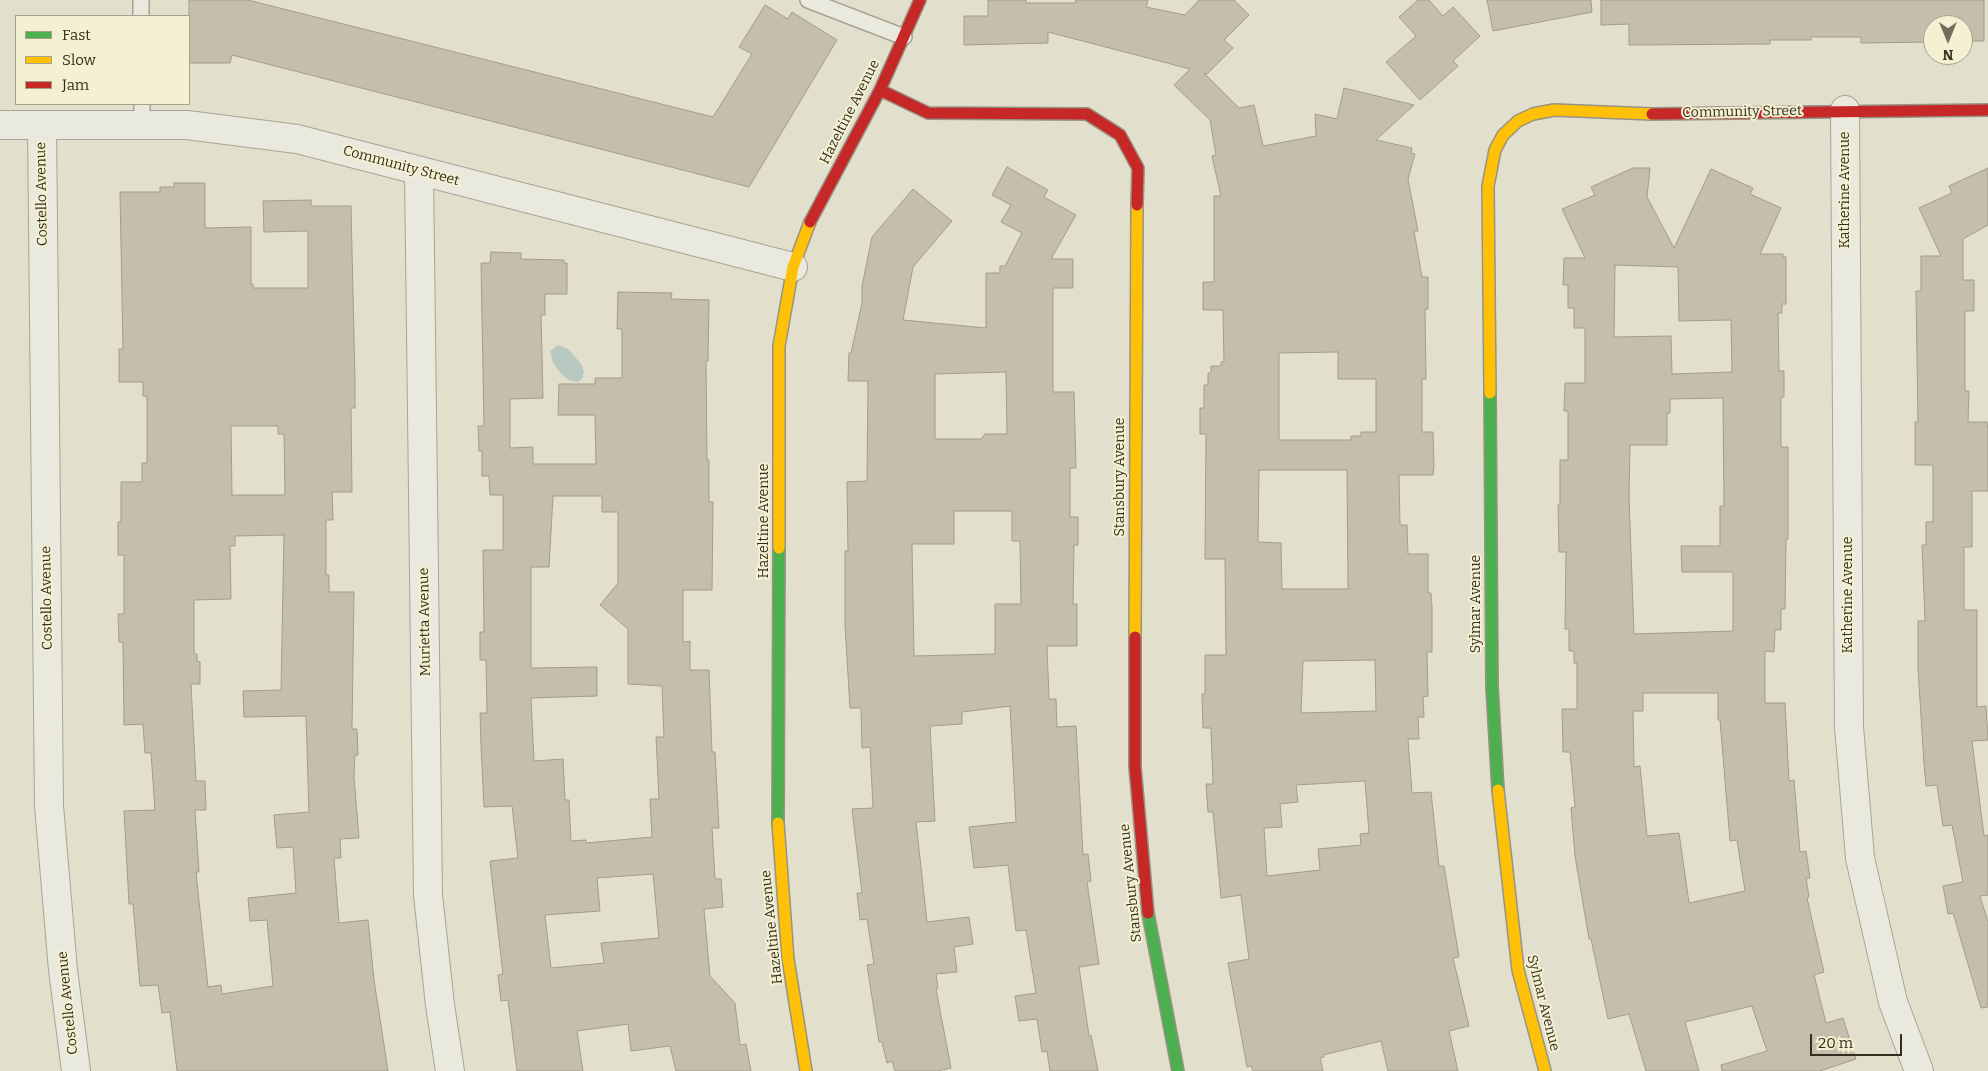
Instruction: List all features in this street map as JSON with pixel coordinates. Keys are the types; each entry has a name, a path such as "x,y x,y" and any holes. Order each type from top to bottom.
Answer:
{"street":[{"name":"Hazeltine Avenue","path":"806,1071 788,959 778,825 779,346 793,267 810,221 880,90 920,0"},
{"name":"Stansbury Avenue","path":"880,90 928,113 1087,114 1120,135 1138,168 1135,324 1135,767 1146,901 1178,1071"},
{"name":"Community Street","path":"1503,135 1518,121 1533,114 1554,110 1645,114 1845,110 1988,110"},
{"name":"Katherine Avenue","path":"1845,110 1849,727 1860,858 1893,1002 1920,1071"},
{"name":"Community Street","path":"0,125 42,124 142,114 187,124 297,139 793,267"},
{"name":"Costello Avenue","path":"42,124 49,806 64,979 76,1071"},
{"name":"Sylmar Avenue","path":"1503,135 1496,150 1488,186 1492,687 1499,803 1518,970 1545,1071"},
{"name":"Murietta Avenue","path":"419,171 428,895 440,1005 450,1071"}],"lane":[{"path":"141,0 141,15"},
{"path":"808,0 904,37"}],"shaded area":[{"path":"558,345 568,349 582,365 584,372 582,379 578,382 570,381 562,375 553,363 550,351"}],"building":[{"path":"189,0 248,0 713,117 752,54 739,47 765,5 788,19 792,12 837,40 749,187 232,55 230,63 190,63"},
{"path":"988,0 1026,0 1026,3 1075,3 1076,0 1148,0 1146,7 1185,15 1199,0 1234,0 1249,15 1224,40 1233,48 1207,74 1204,73 1239,108 1254,105 1263,146 1316,136 1315,114 1337,119 1344,88 1414,105 1376,140 1412,148 1411,153 1415,154 1408,179 1418,231 1414,231 1422,277 1428,277 1428,309 1425,309 1426,379 1422,379 1422,432 1433,432 1433,475 1399,475 1400,525 1407,525 1408,554 1428,554 1428,593 1431,593 1432,606 1432,652 1427,652 1428,696 1423,697 1424,717 1418,717 1419,739 1408,739 1412,793 1431,792 1439,866 1444,866 1459,957 1453,958 1469,1026 1449,1031 1458,1071 1388,1071 1381,1041 1323,1055 1324,1057 1320,1058 1323,1071 1253,1071 1251,1066 1247,1067 1228,963 1249,959 1241,895 1221,898 1213,812 1208,812 1206,784 1213,784 1211,728 1203,728 1202,694 1205,694 1205,655 1226,655 1225,559 1205,559 1206,434 1200,434 1200,408 1204,408 1204,385 1208,385 1208,373 1211,373 1211,366 1221,366 1221,362 1224,362 1223,310 1203,310 1203,282 1214,282 1214,196 1221,196 1212,156 1216,155 1210,120 1174,85 1190,69 1048,32 1048,43 964,45 964,16 988,16","holes":["1338,352 1338,379 1376,379 1376,432 1361,432 1361,436 1351,436 1351,440 1279,440 1279,353","1259,470 1347,470 1348,589 1282,589 1281,543 1258,542","1375,660 1376,711 1301,713 1303,661","1365,781 1369,833 1360,834 1361,845 1318,849 1320,870 1267,876 1264,828 1282,827 1280,804 1298,802 1296,785"]},
{"path":"1418,0 1429,0 1443,16 1453,7 1480,36 1453,61 1458,66 1420,100 1386,62 1416,36 1399,17"},
{"path":"1487,0 1591,0 1592,12 1493,31"},
{"path":"1601,0 1984,0 1984,41 1973,41 1973,15 1923,15 1923,42 1861,43 1861,37 1811,37 1811,40 1770,40 1770,44 1629,45 1629,24 1601,25"},
{"path":"1007,167 1048,190 1044,197 1076,215 1051,259 1073,259 1073,288 1053,288 1053,392 1074,392 1076,468 1070,468 1070,517 1078,517 1078,545 1074,545 1073,604 1077,604 1077,646 1047,646 1049,699 1056,699 1057,727 1076,726 1083,855 1088,854 1091,881 1087,882 1099,964 1079,967 1089,1036 1091,1035 1098,1071 1050,1071 1047,1051 1042,1052 1037,1019 1019,1021 1015,996 1036,993 1026,930 1016,931 1008,865 974,868 969,827 1016,822 1010,706 962,712 962,724 930,726 935,821 916,822 927,922 969,917 973,944 954,947 957,972 936,974 938,988 936,989 951,1068 937,1071 895,1071 892,1061 887,1063 882,1042 879,1042 867,965 874,964 867,919 860,920 857,893 862,893 852,809 873,808 870,747 862,748 861,708 850,708 845,625 845,551 848,551 847,482 867,481 868,381 848,381 849,353 851,353 862,303 862,286 872,237 913,189 952,221 913,267 903,320 986,328 986,273 1000,273 1000,266 1005,266 1022,233 1001,222 1011,205 992,195","holes":["1006,372 1007,434 985,434 981,439 935,439 935,374","954,511 1012,511 1012,541 1020,541 1021,604 995,604 995,654 914,656 912,544 954,544"]},
{"path":"1633,168 1650,168 1647,197 1674,248 1711,169 1753,188 1750,194 1781,208 1760,254 1783,254 1783,257 1786,257 1786,304 1782,304 1782,313 1778,313 1779,371 1784,371 1784,397 1781,397 1781,447 1788,447 1788,539 1786,539 1785,609 1781,609 1781,630 1775,630 1774,652 1765,651 1765,703 1785,703 1789,781 1794,780 1800,852 1806,851 1810,878 1806,878 1809,897 1807,898 1824,972 1814,975 1826,1023 1843,1018 1856,1059 1820,1071 1722,1071 1721,1065 1767,1051 1752,1006 1685,1022 1699,1071 1646,1071 1629,1014 1608,1019 1591,939 1589,939 1575,856 1571,808 1575,807 1570,752 1563,752 1562,709 1577,709 1577,663 1574,663 1574,651 1569,651 1569,629 1565,629 1566,552 1559,552 1558,505 1560,505 1560,460 1568,460 1568,411 1564,411 1565,383 1585,383 1585,328 1574,328 1574,308 1568,308 1568,285 1563,285 1564,258 1585,258 1562,209 1595,195 1591,187","holes":["1615,265 1678,267 1679,321 1731,320 1732,372 1672,374 1671,336 1614,337","1723,398 1724,506 1720,506 1720,546 1681,546 1682,572 1733,572 1733,631 1634,634 1629,497 1630,445 1667,445 1667,413 1670,413 1670,399","1643,693 1718,693 1718,720 1720,720 1730,841 1737,840 1745,891 1689,903 1679,833 1647,836 1640,766 1634,767 1633,711 1643,711"]},
{"path":"1988,168 1988,225 1963,239 1963,280 1974,280 1974,311 1965,311 1965,391 1969,391 1968,422 1987,422 1988,430 1988,491 1972,491 1972,547 1964,547 1964,610 1977,610 1977,707 1986,706 1988,740 1972,741 1984,836 1988,835 1988,895 1980,896 1988,922 1988,1007 1981,1008 1953,913 1948,914 1943,886 1963,882 1952,825 1943,826 1937,785 1926,786 1924,764 1918,668 1918,621 1925,621 1922,545 1926,545 1926,522 1933,522 1933,465 1915,465 1915,422 1918,422 1916,291 1921,291 1921,256 1941,256 1919,208 1952,193 1949,186"},
{"path":"174,183 205,183 205,228 251,227 251,284 253,284 253,288 308,288 308,231 264,232 263,201 311,200 311,206 351,206 355,381 355,408 351,408 352,492 332,492 333,520 326,520 326,575 329,575 329,592 354,592 352,729 357,729 358,755 355,755 354,777 359,838 340,839 341,858 334,858 339,923 368,920 374,980 388,1071 177,1071 170,1012 162,1013 158,985 140,986 133,904 129,904 124,811 155,810 151,753 145,753 143,724 124,725 123,642 119,642 118,614 124,614 124,555 118,555 118,522 121,522 121,482 142,482 142,463 147,463 147,396 143,396 143,382 119,382 119,349 123,349 120,192 160,192 160,187 174,187","holes":["231,426 278,426 278,434 284,434 285,495 232,495","284,535 281,690 243,691 244,717 306,716 309,812 274,815 277,848 293,847 296,893 248,898 250,921 267,920 273,986 222,994 221,985 208,987 196,872 199,872 195,810 206,810 205,781 196,781 191,684 200,684 200,662 197,661 197,654 194,654 194,600 231,599 230,546 235,546 235,536"]},
{"path":"491,252 521,253 521,259 564,260 564,263 567,263 567,294 545,294 545,315 541,315 543,398 510,399 510,448 533,447 533,464 596,464 595,415 558,415 559,384 595,384 595,378 622,378 622,329 617,329 618,292 672,293 671,299 709,300 708,361 706,361 707,460 709,460 709,502 713,502 712,590 683,590 683,642 690,641 690,670 709,670 712,752 715,752 719,828 712,828 715,879 721,879 723,907 704,909 710,976 735,1003 740,1045 746,1044 751,1071 676,1071 670,1046 631,1051 628,1024 577,1031 583,1071 517,1071 508,1000 501,1001 498,975 503,974 490,861 518,858 512,806 484,807 481,746 480,713 487,713 486,660 480,660 480,632 484,632 483,550 503,550 503,495 490,495 489,476 482,476 482,451 479,451 478,426 484,426 481,263 490,263","holes":["553,496 602,496 602,512 618,512 618,583 600,605 628,629 628,684 662,686 664,737 656,737 659,799 650,799 652,837 586,843 586,840 571,841 569,800 565,800 563,759 534,761 531,698 597,696 597,667 531,668 531,567 549,567","653,874 659,938 601,943 604,963 551,968 545,915 600,911 597,878"]}],"traffic: fast":[{"path":"1490,393 1492,687 1498,790"},
{"path":"778,823 779,548"},
{"path":"1148,913 1178,1071"}],"traffic: slow":[{"path":"1490,393 1488,186 1495,150 1503,135 1518,121 1533,114 1554,110 1652,114"},
{"path":"1135,637 1137,205"},
{"path":"779,548 779,346 793,267 810,222"},
{"path":"1498,790 1518,970 1545,1071"},
{"path":"778,823 788,959 806,1071"}],"traffic: jam":[{"path":"810,222 880,90 920,0"},
{"path":"880,90 928,113 1087,114 1120,135 1138,168 1137,205"},
{"path":"1652,114 1988,110"},
{"path":"1135,637 1135,767 1148,913"}]}
